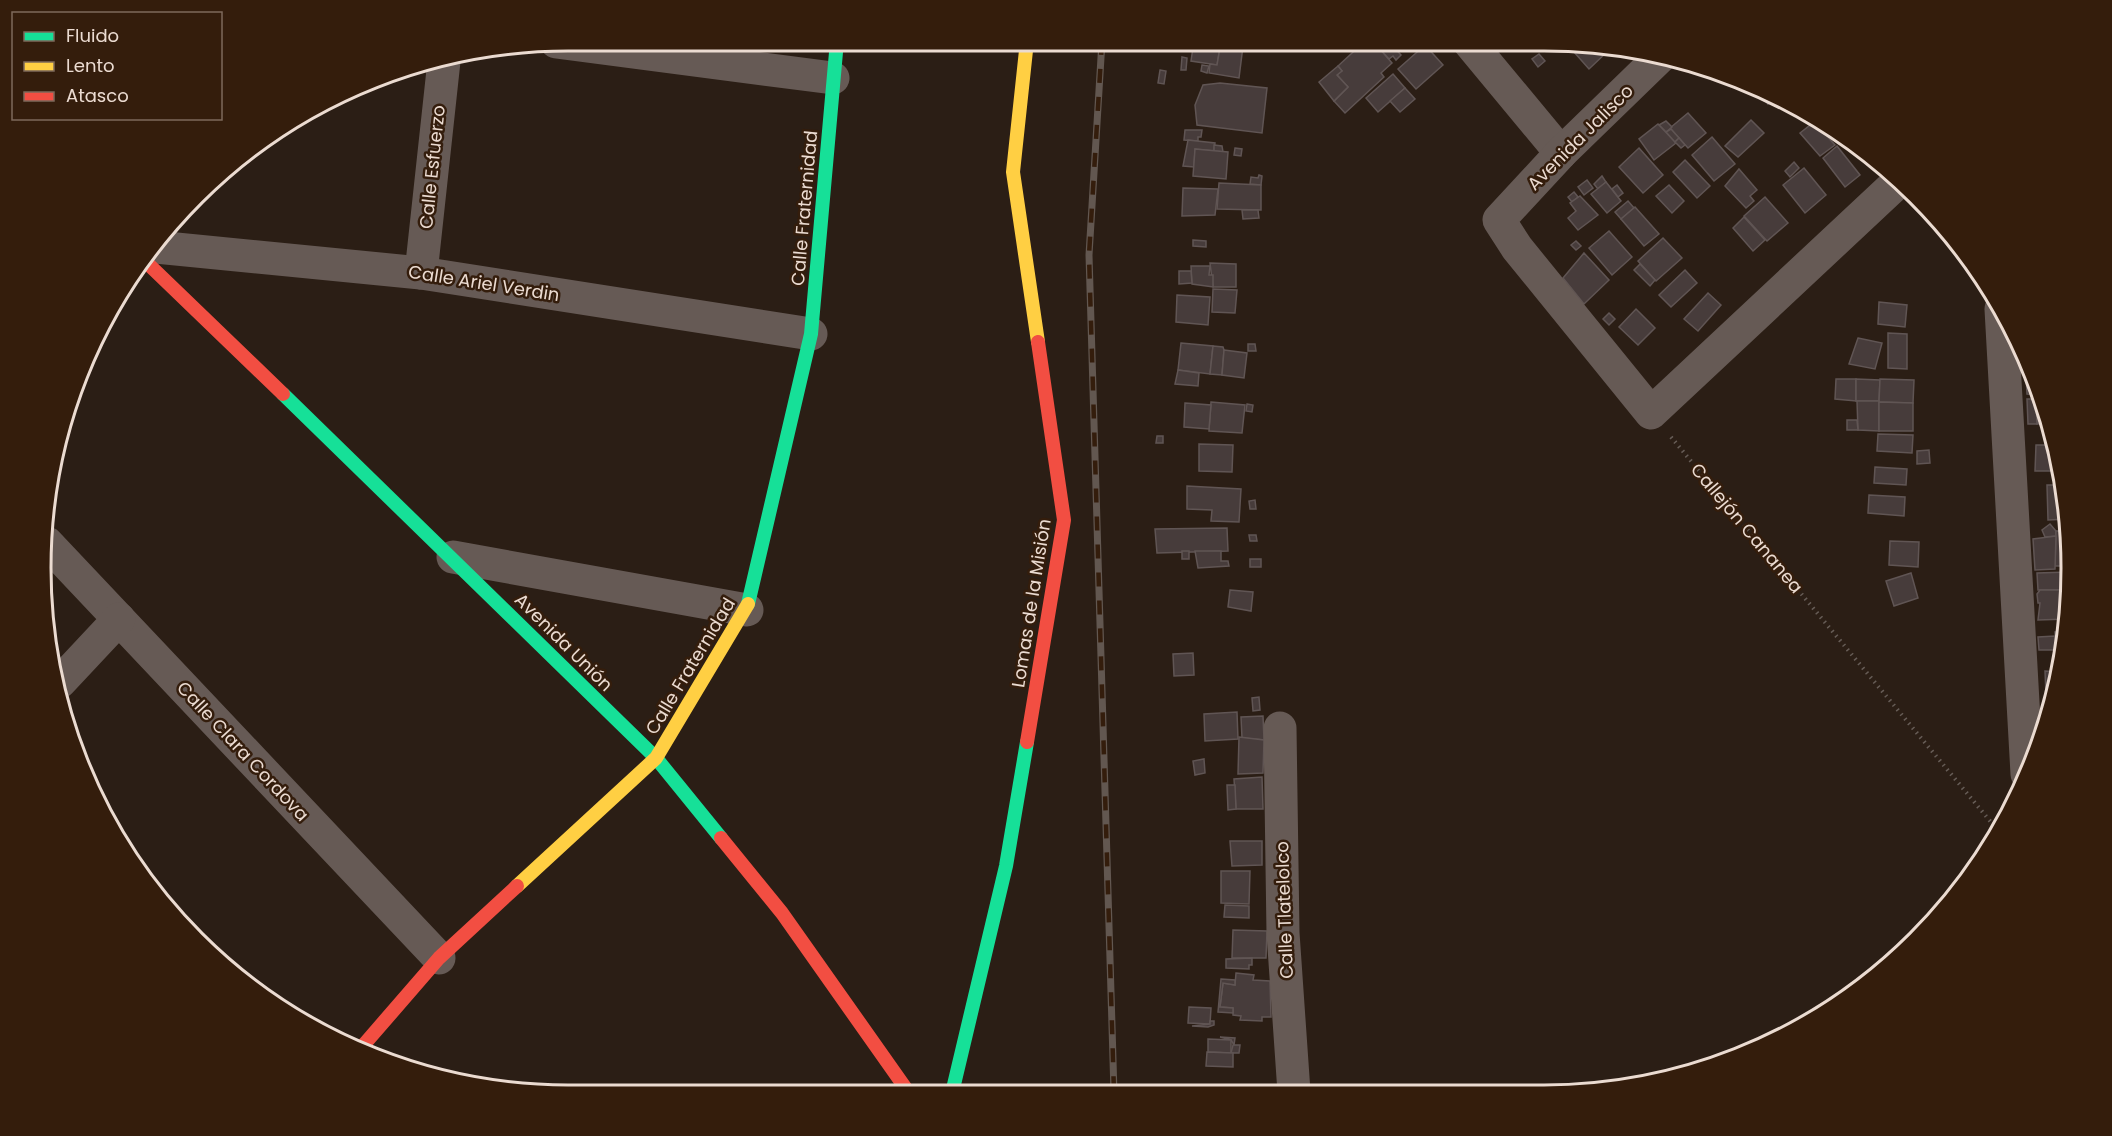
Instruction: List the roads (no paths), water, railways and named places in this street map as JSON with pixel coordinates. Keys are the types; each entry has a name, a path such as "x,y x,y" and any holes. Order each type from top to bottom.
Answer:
{"street":[{"path":"625,51 833,78"},
{"name":"Calle Fraternidad","path":"365,1044 439,957 656,759 747,610 811,334 836,51"},
{"name":"Lomas de la Misión","path":"954,1085 1006,866 1064,520 1013,172 1026,51"},
{"path":"1476,51 1561,153"},
{"name":"Avenida Jalisco","path":"1654,63 1561,153 1499,219 1517,248 1651,413 1893,186"},
{"name":"Calle Esfuerzo","path":"421,273 443,67"},
{"name":"Calle Ariel Verdin","path":"162,248 421,273 811,334"},
{"name":"Avenida Unión","path":"149,265 453,557 656,759 782,913 903,1085"},
{"path":"2002,328 2026,755"},
{"name":"Calle Clara Cordova","path":"52,548 439,957"},
{"path":"453,557 747,610"},
{"path":"63,678 119,619"},
{"name":"Calle Tlatelolco","path":"1280,728 1283,933 1294,1085"}],"railway":[{"path":"1101,51 1089,255 1114,1085"}]}
